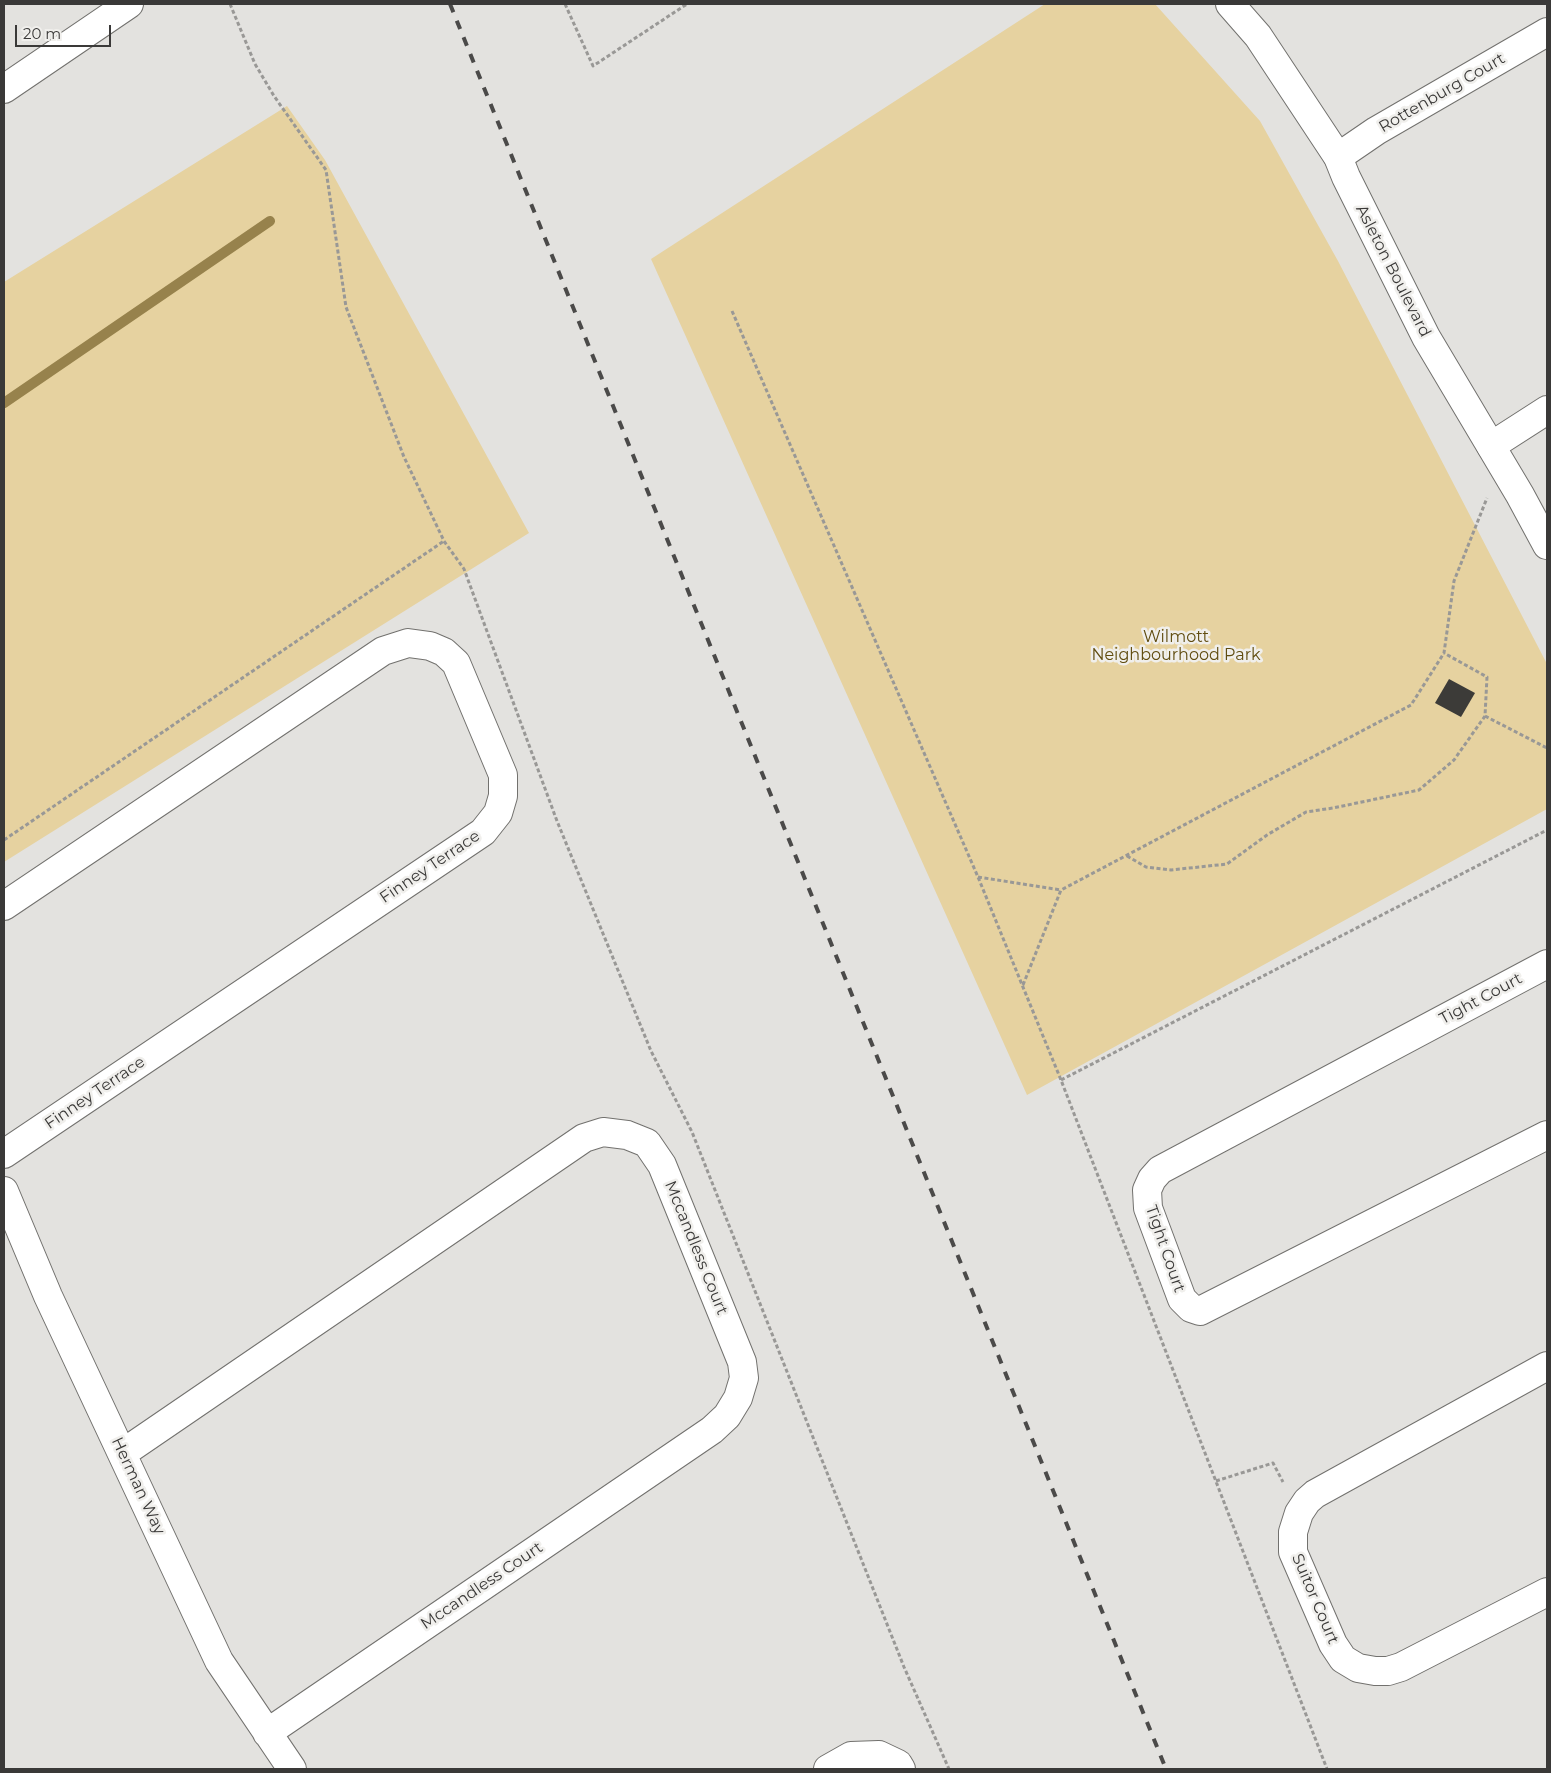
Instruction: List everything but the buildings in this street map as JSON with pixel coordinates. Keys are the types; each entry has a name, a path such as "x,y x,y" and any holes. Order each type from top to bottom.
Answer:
{"street":[{"path":"4,89 129,4"},
{"name":"Asleton Boulevard","path":"1230,4 1258,36 1338,157 1426,337 1547,545"},
{"name":"Rottenburg Court","path":"1338,157 1376,131 1547,32"},
{"path":"1496,455 1547,410"},
{"name":"Finney Terrace","path":"4,906 383,651 408,643 430,646 444,652 456,663 503,775 503,796 498,813 483,832 4,1154"},
{"name":"Tight Court","path":"1547,964 1160,1170 1152,1179 1147,1190 1148,1208 1182,1299 1191,1308 1200,1311 1547,1135"},
{"name":"Mccandless Court","path":"122,1453 584,1138 603,1132 627,1135 647,1143 662,1166 742,1362 744,1378 738,1398 727,1416 704,1436 267,1733"},
{"name":"Herman Way","path":"4,1191 48,1296 220,1661 292,1769"},
{"name":"Suitor Court","path":"1547,1366 1315,1494 1307,1501 1299,1513 1293,1532 1293,1552 1333,1644 1343,1659 1358,1668 1388,1671 1401,1667 1547,1592"},
{"path":"828,1769 851,1756 879,1755 898,1764 901,1769"}],"path":[{"path":"230,4 255,64 274,96 326,170 346,307 404,457 444,542 464,569 557,821 651,1051 692,1132 900,1658 949,1769"},
{"path":"565,4 593,66 687,4"},
{"path":"732,311 978,877 1060,1080 1327,1769"},
{"path":"978,877 1061,890 1411,705 1444,654 1454,581 1496,455"},
{"path":"4,840 444,542"},
{"path":"1126,856 1146,867 1171,870 1227,864 1267,835 1306,812 1419,790 1454,760 1485,716 1487,677 1444,654"},
{"path":"1485,716 1547,748"},
{"path":"1060,1080 1547,830"},
{"path":"1022,985 1061,890"},
{"path":"1216,1481 1273,1464 1299,1513"}],"green space":[{"name":"Wilmott Neighbourhood Park","path":"1045,4 1155,4 1260,121 1338,261 1547,664 1547,809 1027,1095 651,259"},
{"path":"287,106 325,160 529,533 4,862 4,282"}],"waterway":[{"path":"4,403 270,221"}],"railway":[{"path":"450,4 1166,1769"}]}
